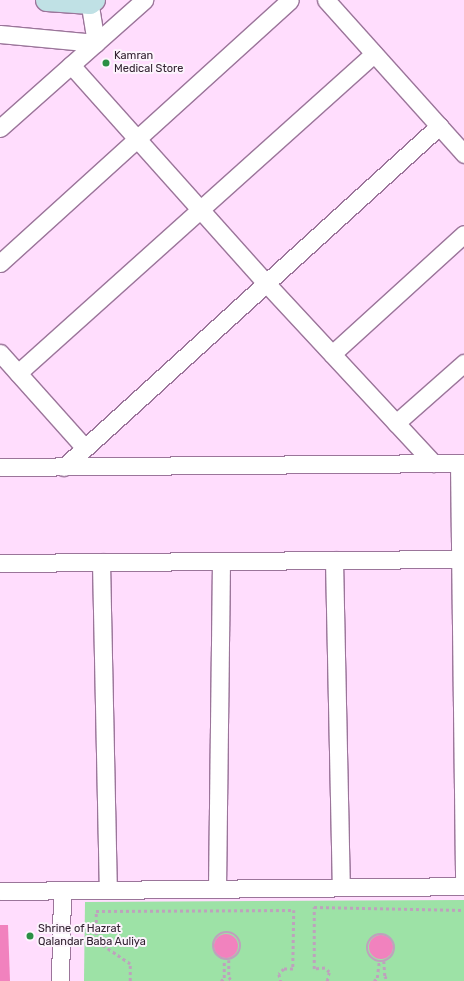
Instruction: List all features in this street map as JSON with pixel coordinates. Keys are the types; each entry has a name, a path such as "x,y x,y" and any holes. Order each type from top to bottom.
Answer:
{"main road":[{"path":"47,0 91,1"}],"street":[{"path":"0,128 144,0"},
{"path":"0,263 290,0"},
{"path":"326,0 464,154"},
{"path":"91,1 96,44"},
{"path":"0,34 96,44"},
{"path":"18,373 374,54"},
{"path":"72,65 266,283 433,463"},
{"path":"64,467 439,126"},
{"path":"332,354 464,234"},
{"path":"0,353 85,448"},
{"path":"396,424 464,363"},
{"path":"0,467 462,463 464,886 62,891 0,890"},
{"path":"0,563 462,559"},
{"path":"334,560 342,887"},
{"path":"217,889 221,561"},
{"path":"101,562 108,890"},
{"path":"60,981 62,891"}],"path":[{"path":"327,981 329,972 324,968 314,969 314,906 464,910"},
{"path":"130,981 130,964 96,941 96,911 294,910 293,969 284,969 279,974 281,981"},
{"path":"226,932 235,935 240,943 237,956 229,960 224,960 216,956 213,943 218,935 226,932"},
{"path":"381,934 390,937 395,944 392,957 384,962 379,961 368,953 368,944 373,937 381,934"},
{"path":"221,981 224,978 224,960"},
{"path":"229,960 229,977 232,981"},
{"path":"374,981 377,978 379,961"},
{"path":"384,962 385,976 388,981"}],"green space":[{"path":"464,900 464,981 84,981 85,902"}],"building":[{"path":"0,925 8,925 10,981 0,981"},
{"path":"226,934 234,938 238,946 234,954 226,958 218,954 214,946 218,938"},
{"path":"381,935 389,939 393,947 389,955 381,959 373,955 369,947 373,939"}],"place":[{"name":"Kamran Medical Store","path":"106,63"},
{"name":"Shrine of Hazrat Qalandar Baba Auliya","path":"30,936"}]}
